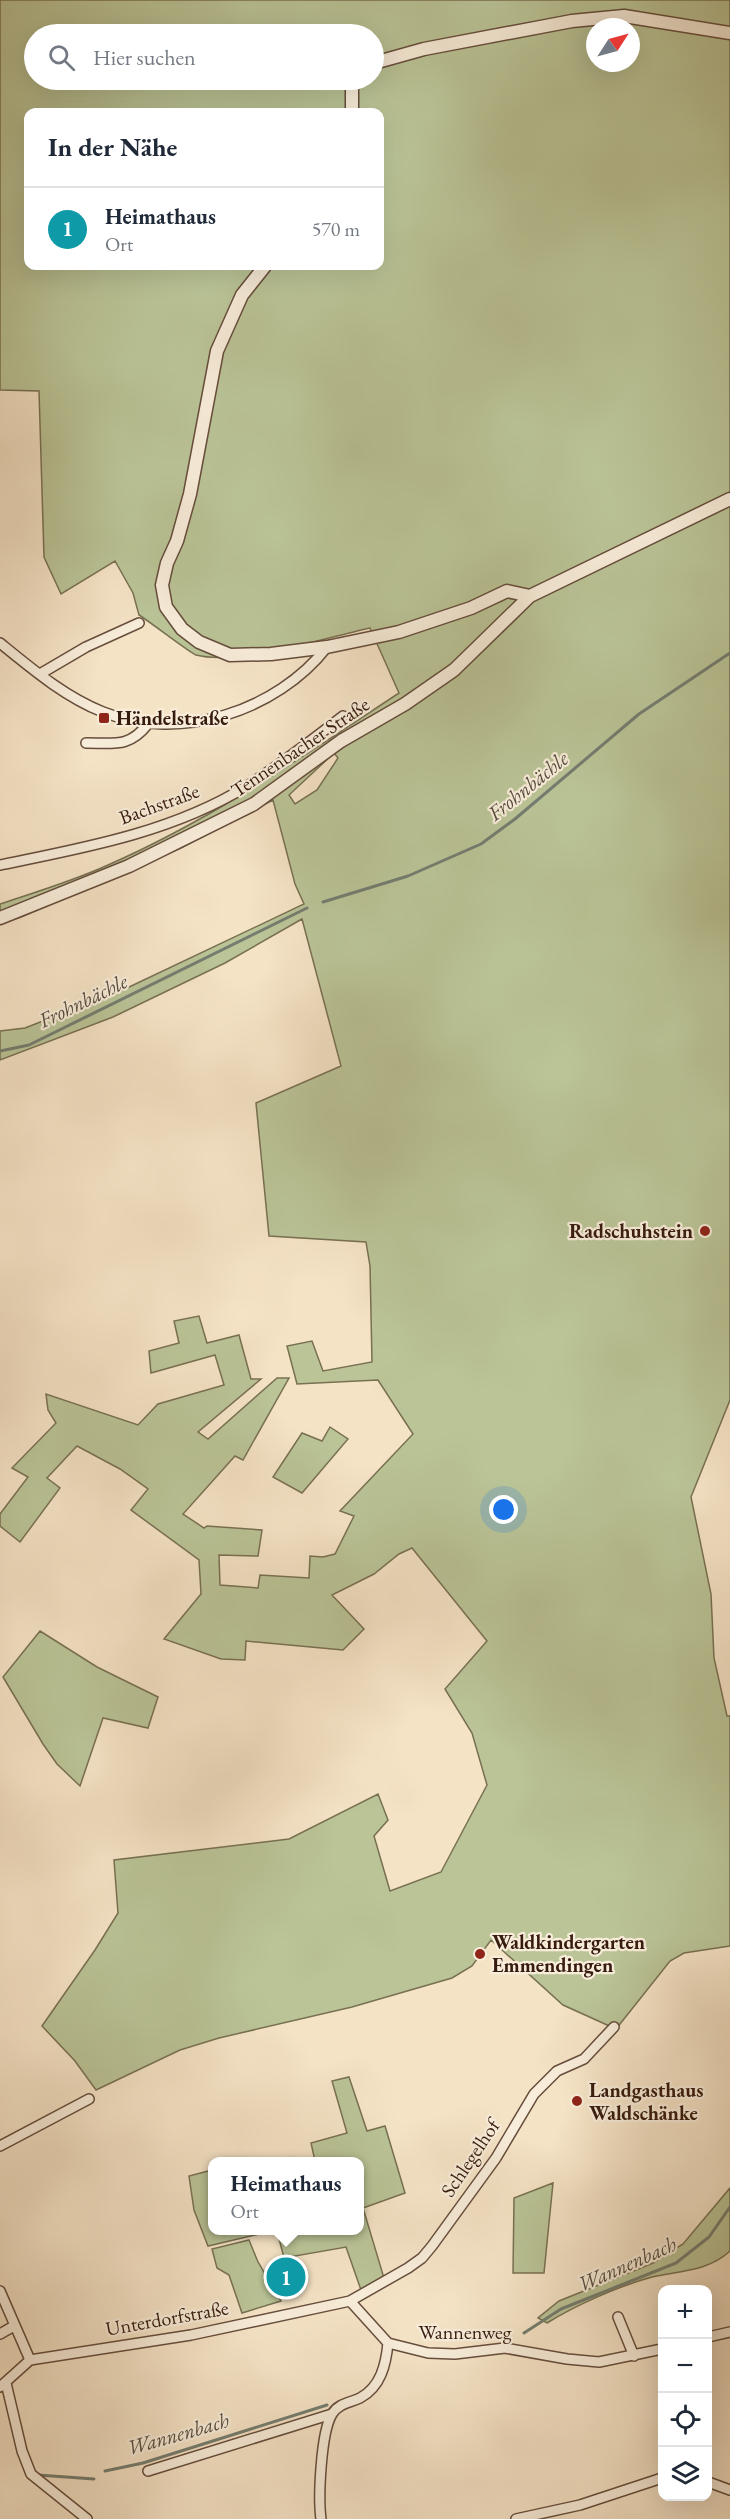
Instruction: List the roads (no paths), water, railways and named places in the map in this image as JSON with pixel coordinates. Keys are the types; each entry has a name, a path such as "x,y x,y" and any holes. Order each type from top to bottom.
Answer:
{"street":[{"path":"384,60 424,49 572,21 624,16 730,33"},
{"path":"352,90 352,108"},
{"path":"262,270 242,295 217,351 190,494 162,585 166,607 182,629 199,642 230,655 271,654 327,647 399,632 471,608 507,591 530,596 730,499"},
{"name":"Tennenbacher Straße","path":"0,918 129,866 254,804 341,741 405,704 454,670 530,596"},
{"path":"40,674 86,647 139,623"},
{"path":"0,644 86,704 148,724 215,718 240,711 278,691 313,665 327,647"},
{"name":"Bachstraße","path":"0,865 99,845 195,812 246,786 343,716"},
{"path":"87,743 129,742 138,737 148,724"},
{"name":"Schlegelhof","path":"350,2301 422,2258 496,2158 534,2094 557,2071 584,2059 614,2027"},
{"path":"0,2146 89,2099"},
{"path":"0,2291 30,2360 3,2385 22,2451 31,2474 87,2519"},
{"path":"321,2519 318,2497 320,2471 332,2415 341,2405 360,2398 376,2384 386,2366 388,2343 350,2301"},
{"name":"Unterdorfstraße","path":"30,2360 191,2335 350,2301"},
{"path":"618,2317 634,2356"},
{"path":"0,2334 14,2326"},
{"path":"712,2336 730,2332"},
{"name":"Wannenweg","path":"388,2343 428,2353 455,2354 505,2348 599,2362 658,2350"},
{"path":"148,2471 332,2415"},
{"path":"516,2519 580,2505 658,2480"},
{"path":"712,2483 730,2490"}],"waterway":[{"name":"Frohnbächle","path":"323,902 408,876 481,844 515,819 639,714 730,653"},
{"name":"Frohnbächle","path":"0,1051 29,1045 307,908"},
{"name":"Wannenbach","path":"524,2333 561,2309 676,2263 709,2237 730,2207"},
{"name":"Wannenbach","path":"105,2471 143,2463 327,2405"},
{"name":"Wannenbach","path":"38,2475 94,2479"}],"place":[{"name":"Händelstraße","path":"104,718"},
{"name":"Radschuhstein","path":"705,1231"},
{"name":"Waldkindergarten Emmendingen","path":"480,1954"},
{"name":"Landgasthaus Waldschänke","path":"577,2101"},
{"name":"Heimathaus","path":"286,2277"}]}
